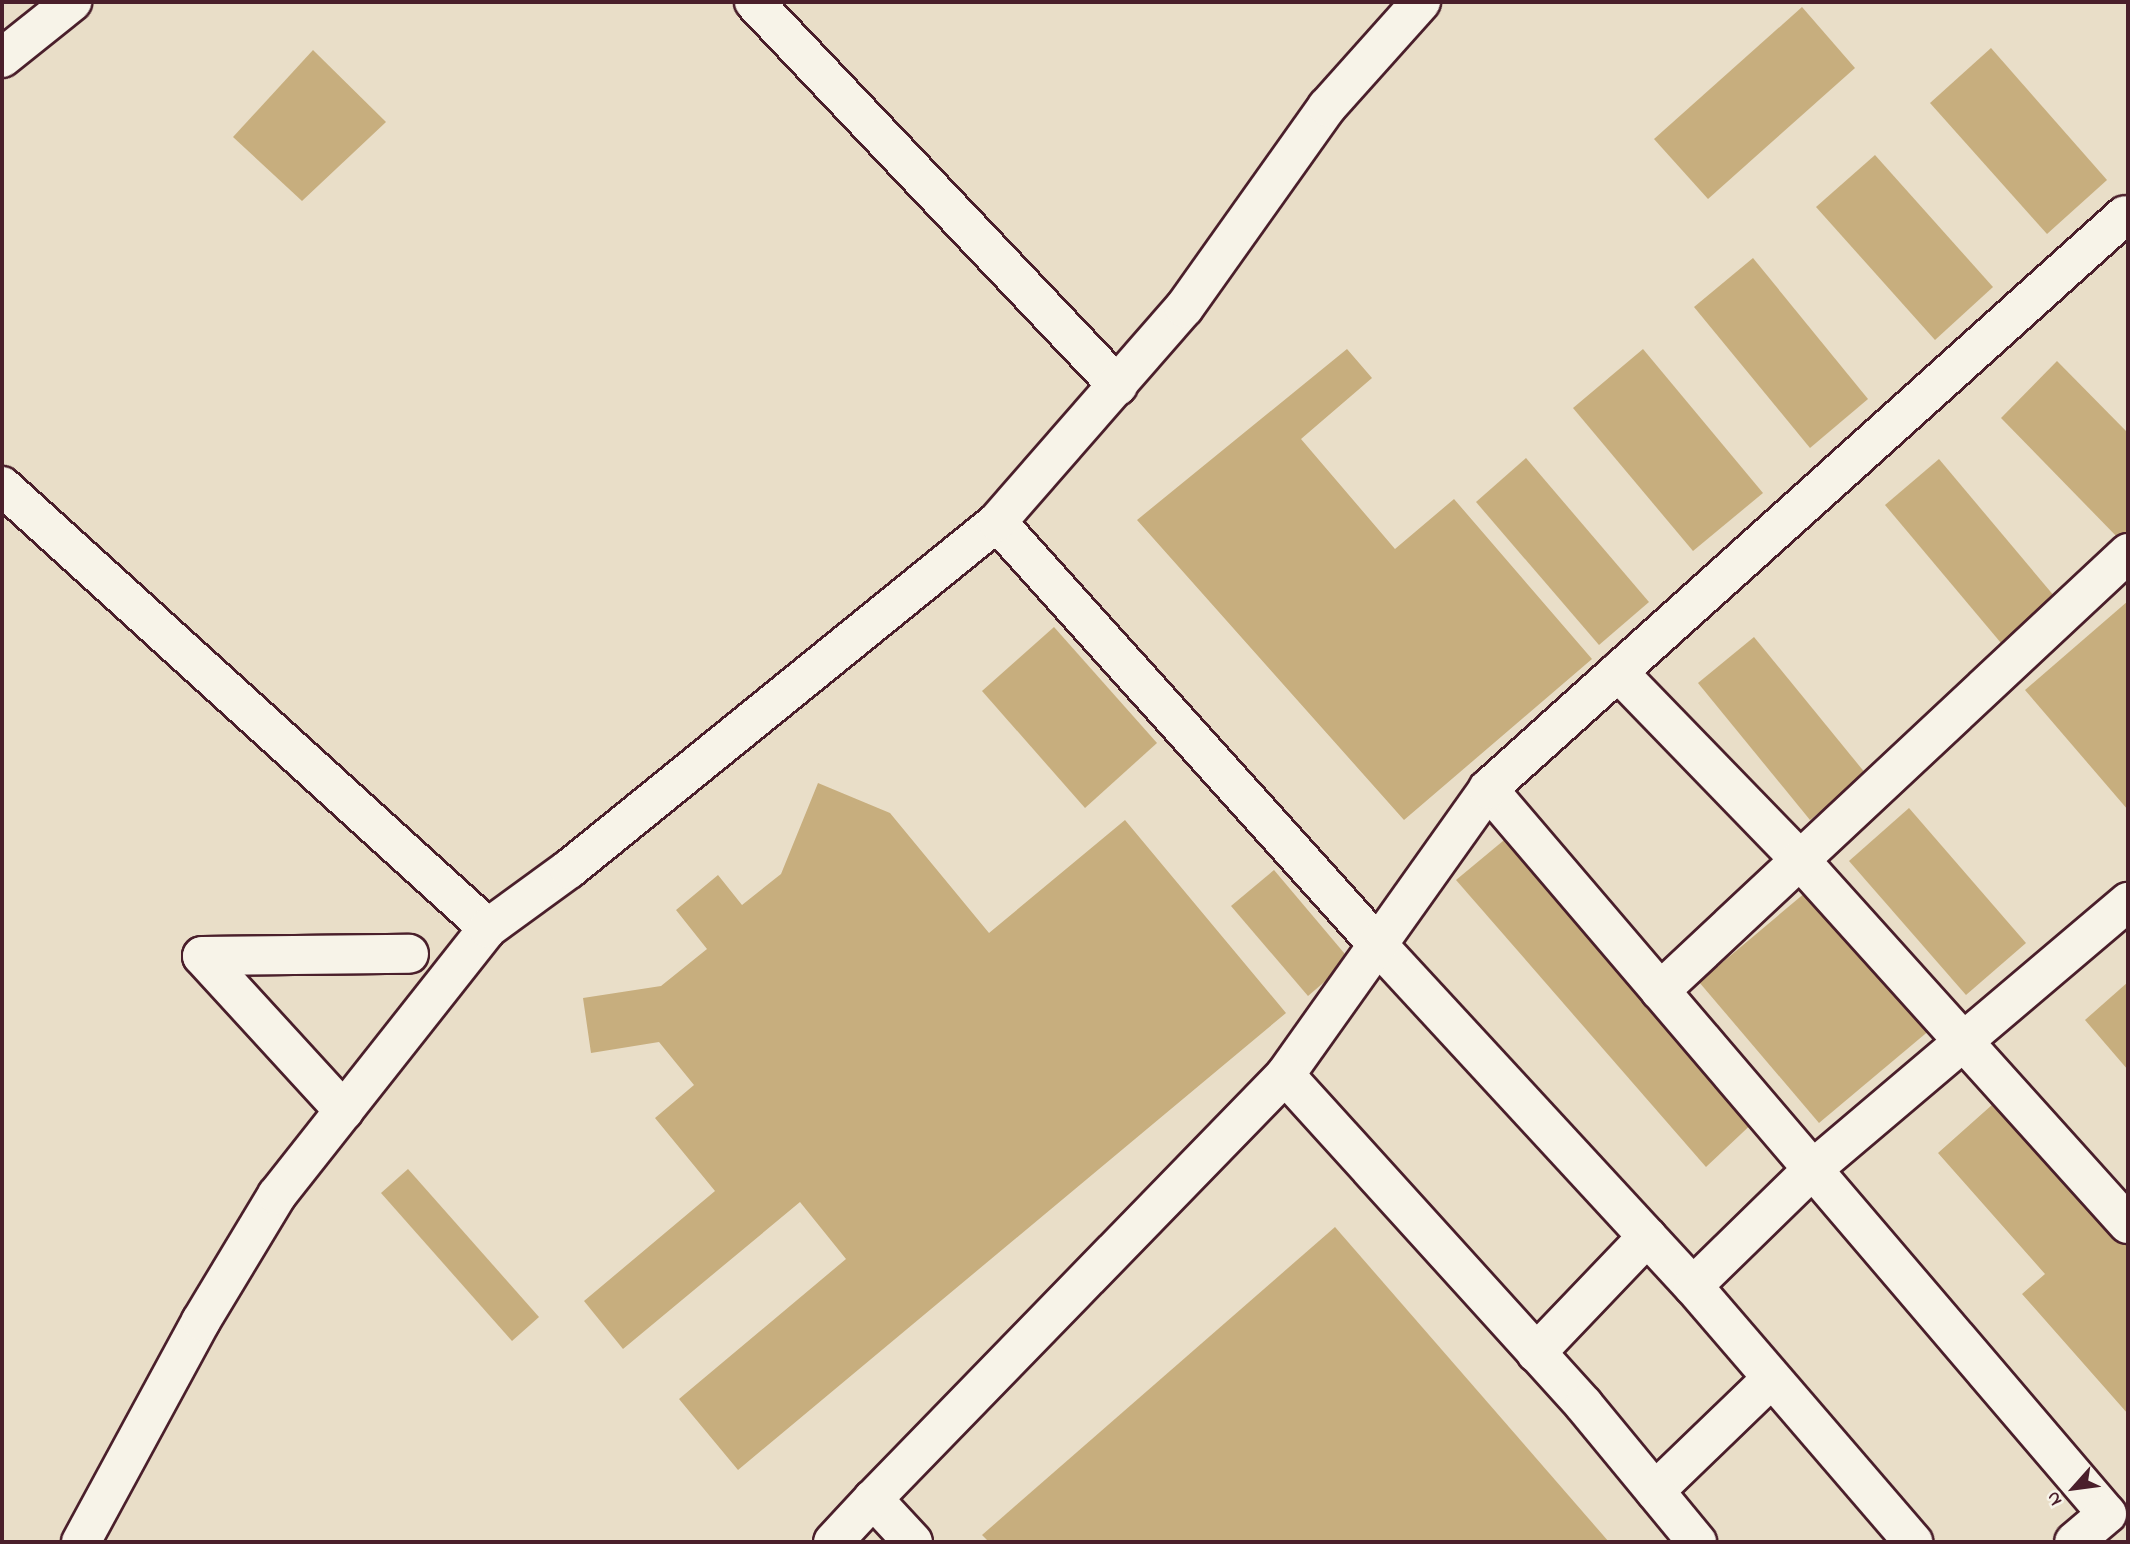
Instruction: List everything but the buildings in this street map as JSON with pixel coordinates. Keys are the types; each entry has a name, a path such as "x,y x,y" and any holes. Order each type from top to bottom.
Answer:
{"lane":[{"path":"2,58 72,2"},
{"path":"754,2 1118,386"},
{"path":"81,1542 201,1321 277,1195 488,928 569,869 997,522 1184,308 1327,107 1421,2"},
{"path":"833,1542 1285,1075 1488,789 2125,215"},
{"path":"5,495 488,928"},
{"path":"997,522 1378,945 1693,1286 1770,1380 1913,1542"},
{"path":"1660,991 2128,553"},
{"path":"1618,672 1800,860 2128,1224"},
{"path":"1488,789 1813,1169 2118,1503 2074,1542"},
{"path":"1693,1286 1813,1169 2128,902"},
{"path":"344,1111 202,956 409,954"},
{"path":"1285,1075 1536,1353 1697,1542"},
{"path":"1536,1353 1647,1237"},
{"path":"1655,1491 1770,1380"},
{"path":"873,1499 913,1542"}],"shaded area":[{"path":"2,2 2128,2 2128,1542 2,1542"}]}
